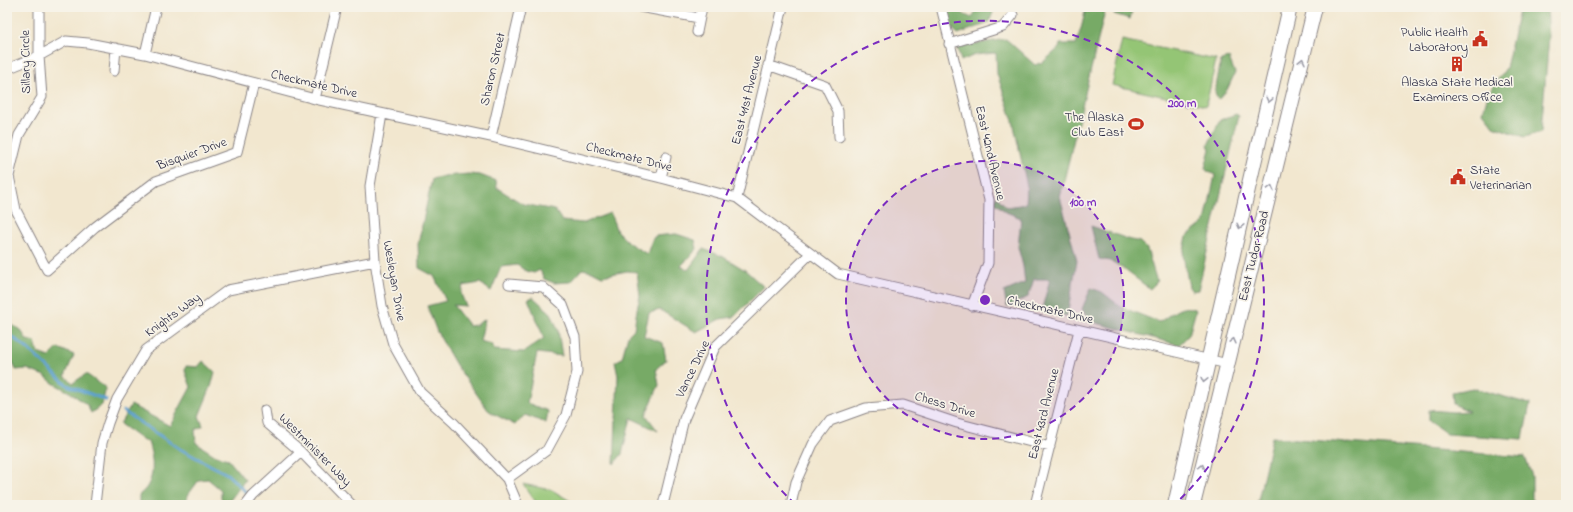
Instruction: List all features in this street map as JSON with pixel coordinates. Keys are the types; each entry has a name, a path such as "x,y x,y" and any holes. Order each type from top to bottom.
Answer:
{"main road":[{"name":"East Tudor Road","path":"1175,505 1290,7"},
{"name":"East Tudor Road","path":"1193,505 1315,7"}],"street":[{"name":"Sillary Circle","path":"39,7 39,56 42,97 19,135 10,176 16,210 47,270"},
{"path":"145,54 156,7"},
{"path":"315,99 337,7"},
{"name":"Sharon Street","path":"491,137 521,7"},
{"path":"640,7 700,18"},
{"path":"697,32 702,7"},
{"name":"East 41st Avenue","path":"736,198 783,7"},
{"name":"East 42nd Avenue","path":"941,7 989,200 988,263 972,306"},
{"path":"949,44 1003,27 1013,15"},
{"name":"Checkmate Drive","path":"7,69 39,56 66,41 88,43 145,54 315,99 491,137 661,178 736,198 838,274 1228,364"},
{"path":"114,71 116,48"},
{"path":"768,65 825,85 838,111 839,137"},
{"name":"Bisquier Drive","path":"47,270 95,227 156,181 237,152 254,83"},
{"name":"Wesleyan Drive","path":"382,114 370,186 375,261 382,306 393,344 420,392 454,423 507,479 518,505"},
{"path":"661,178 666,157"},
{"name":"Vance Drive","path":"664,505 684,419 715,347 810,254"},
{"name":"Knights Way","path":"95,505 102,443 108,424 117,399 146,350 228,290 375,261"},
{"path":"507,479 547,450 566,415 577,372 575,337 564,305 543,287 509,284"},
{"name":"East 43rd Avenue","path":"1035,505 1079,330"},
{"name":"Chess Drive","path":"791,505 796,482 813,444 830,421 866,408 903,406 957,423 1050,447"},
{"name":"Westminister Way","path":"266,410 267,423 300,452 352,505"},
{"path":"246,505 253,496 300,452"}],"green space":[{"path":"944,7 955,7 965,15 972,18 978,7 995,7 989,23 958,34 947,24"},
{"path":"1086,7 1106,7 1060,197 1077,261 1067,316 1041,312 1050,279 1034,279 1028,297 1007,307 1004,292 1025,283 1023,266 1018,247 1021,218 1006,212 995,203 996,196 1007,207 1026,204 1027,186 1013,121 997,74 996,53 975,55 961,61 957,47 1006,39 1035,65 1041,64 1059,48 1060,44 1076,44"},
{"path":"1116,7 1133,7 1130,19 1114,14"},
{"path":"1516,7 1547,7 1549,37 1541,132 1525,137 1495,127 1483,112 1488,94 1506,68 1519,10"},
{"path":"1122,40 1216,60 1206,106 1112,85"},
{"path":"1229,58 1235,73 1227,90 1218,100 1215,92 1221,60"},
{"path":"1236,114 1239,116 1198,290 1192,291 1189,287 1183,255 1187,236 1205,222 1215,175 1207,171 1205,168 1210,149 1208,145 1220,120"},
{"path":"469,174 480,175 496,181 497,188 523,204 555,210 562,221 584,223 610,213 617,231 629,243 647,254 655,236 676,234 695,240 697,249 681,266 688,270 703,249 722,256 745,270 764,287 734,317 720,319 696,332 660,310 649,313 644,336 663,343 666,360 656,369 659,385 646,415 658,431 631,418 622,454 614,464 618,376 615,362 622,358 628,335 634,329 640,296 637,272 627,271 602,276 592,271 582,269 570,282 554,283 544,279 540,270 534,273 526,271 517,265 501,267 491,291 480,283 463,286 461,294 466,306 453,305 469,326 476,325 485,319 480,341 491,344 494,350 524,352 544,338 528,299 533,297 551,313 558,330 562,356 537,353 527,403 548,411 546,423 525,415 515,425 494,414 488,410 456,365 437,332 427,306 446,301 434,276 419,268 418,244 432,179 444,176"},
{"path":"1091,226 1140,242 1147,249 1157,282 1150,289 1111,261 1099,259"},
{"path":"1091,288 1102,292 1121,307 1159,322 1181,308 1191,308 1196,310 1189,335 1179,345 1089,321 1082,309"},
{"path":"7,323 20,329 27,340 35,342 38,353 49,357 58,348 74,355 65,376 73,383 86,374 106,388 102,405 91,413 87,405 71,393 53,383 45,376 27,369 16,370 7,349"},
{"path":"203,361 215,372 211,387 199,416 203,426 195,430 196,443 216,456 228,459 245,480 228,503 221,499 221,490 208,479 199,480 188,495 186,505 139,505 139,495 145,490 151,478 152,456 148,442 138,437 120,424 131,405 170,426 191,387 185,371 186,366 198,367"},
{"path":"1473,388 1530,404 1523,439 1447,434 1429,421 1429,410 1454,412 1469,411 1453,404 1452,392"},
{"path":"1272,437 1525,457 1532,476 1532,505 1257,505"},
{"path":"523,484 552,490 577,505 538,505"}],"waterway":[{"path":"7,333 28,349 67,385 106,400"},
{"path":"123,411 180,449 227,474 246,492"}],"place":[{"name":"Public Health Laboratory","path":"1480,39"},
{"name":"Alaska State Medical Examiners Office","path":"1457,64"},
{"name":"The Alaska Club East","path":"1136,124"},
{"name":"State Veterinarian","path":"1458,177"}]}
